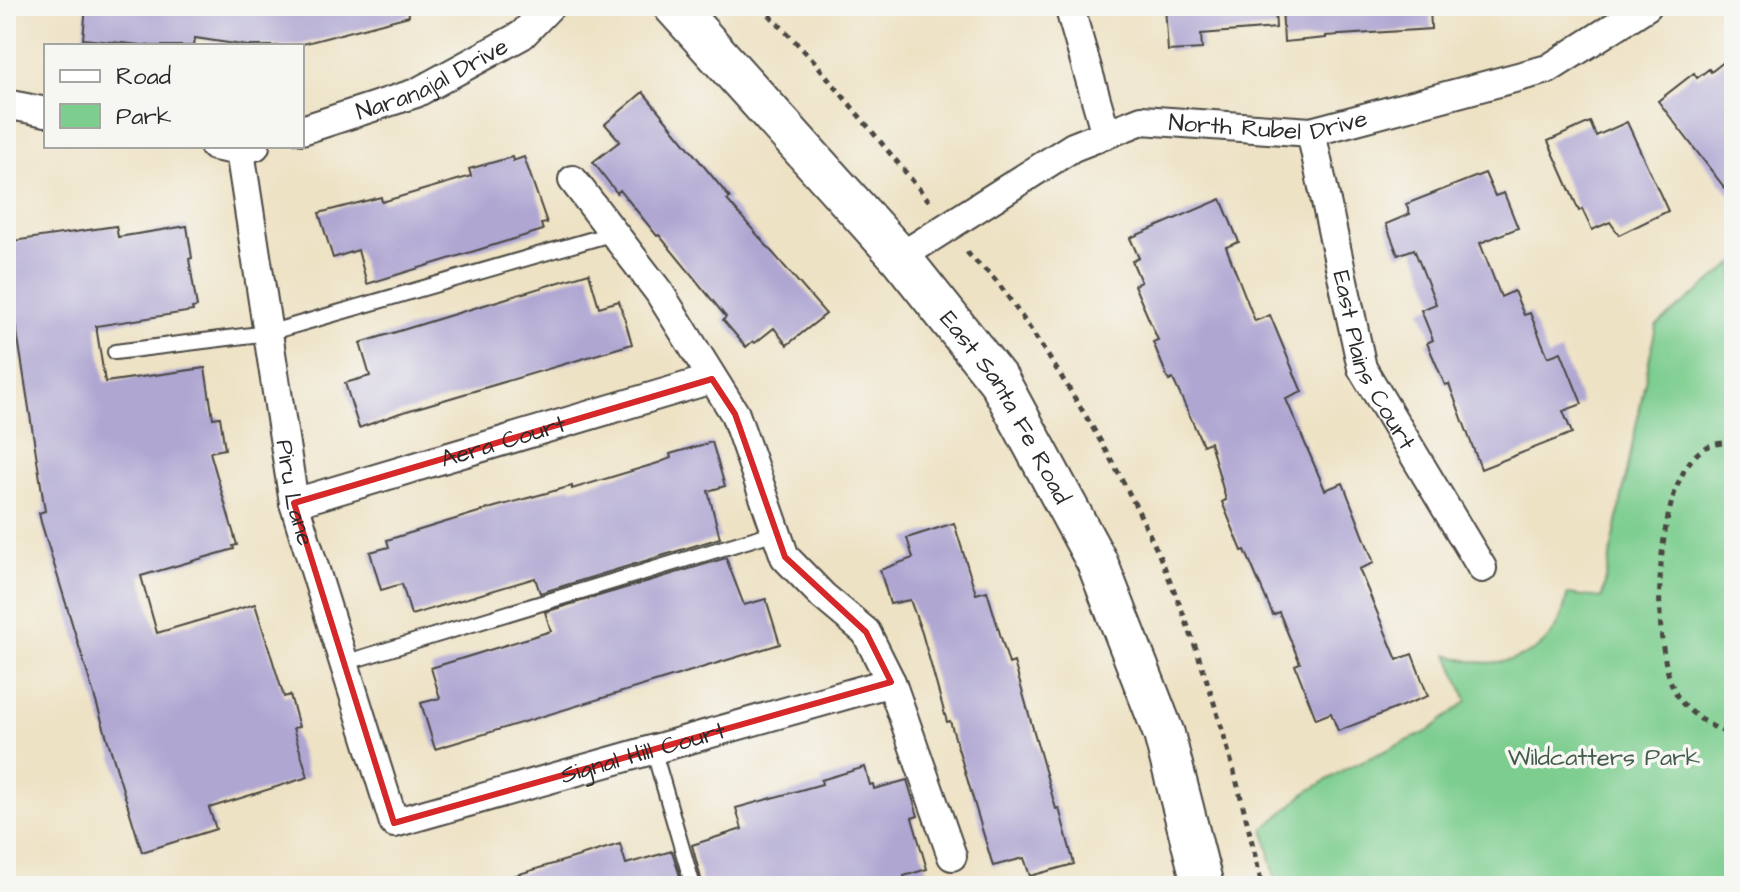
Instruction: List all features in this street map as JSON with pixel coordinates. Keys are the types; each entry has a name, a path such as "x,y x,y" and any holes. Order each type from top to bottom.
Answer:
{"street":[{"name":"Naranajal Drive","path":"304,129 416,93 522,35 550,6"},
{"name":"East Santa Fe Road","path":"674,6 900,257 999,381 1097,562 1164,734 1203,886"},
{"path":"1069,6 1106,134"},
{"name":"North Rubel Drive","path":"900,257 1073,147 1142,120 1311,132 1548,69 1647,6"},
{"path":"6,104 44,112"},
{"name":"East Plains Court","path":"1311,132 1362,368 1482,568"},
{"name":"Piru Lane","path":"236,148 294,503 394,823"},
{"path":"573,180 659,292 735,414 785,557 823,596 866,632 891,682 952,856"},
{"name":"Aera Court","path":"294,503 712,379"},
{"name":"Signal Hill Court","path":"394,823 891,682"}],"lane":[{"path":"115,352 268,333 614,233"},
{"path":"344,663 776,532"},
{"path":"653,749 693,886"}],"path":[{"path":"761,6 814,61 923,193"},
{"path":"975,263 998,282 1056,369 1106,452 1165,570 1212,694 1240,786 1262,886"},
{"path":"1734,443 1720,443 1699,451 1686,467 1669,513 1658,594 1666,666 1679,698 1709,726 1734,737"}],"highlighted area":[{"path":"712,379 735,414 785,557 866,632 891,682 394,823 294,503"}],"green space":[{"name":"Wildcatters Park","path":"1734,263 1734,886 1277,886 1264,829 1304,794 1347,768 1427,732 1467,701 1448,654 1480,662 1512,660 1528,654 1553,633 1568,594 1602,598 1656,326"}],"building":[{"path":"86,6 408,6 409,16 303,44 235,44 195,38 194,44 132,44 83,39"},
{"path":"1165,6 1275,6 1276,28 1201,34 1202,49 1168,51"},
{"path":"1282,6 1430,6 1431,29 1284,42"},
{"path":"1734,54 1734,200 1658,101 1694,73 1697,78 1709,69 1711,72"},
{"path":"643,92 730,198 727,200 826,314 787,345 774,328 746,347 723,320 726,317 659,235 620,190 617,193 593,162 620,141 605,124"},
{"path":"1590,122 1596,136 1627,122 1668,211 1619,235 1610,222 1592,230 1582,209 1579,211 1548,141"},
{"path":"512,157 513,161 524,157 547,223 541,224 543,230 367,284 358,250 333,258 319,213 381,197 382,202 471,176 469,169"},
{"path":"1485,173 1495,196 1504,193 1518,228 1480,243 1501,297 1514,291 1524,315 1530,313 1548,357 1561,352 1582,404 1563,411 1572,433 1481,469 1449,384 1445,385 1427,343 1433,340 1421,310 1436,304 1414,249 1398,255 1386,224 1410,214 1406,204"},
{"path":"1221,199 1239,242 1226,247 1255,321 1270,315 1302,392 1286,399 1325,490 1343,483 1374,563 1359,569 1397,660 1412,654 1428,696 1338,731 1331,713 1316,719 1295,665 1300,663 1279,612 1273,615 1222,502 1226,500 1210,442 1203,445 1173,379 1169,381 1153,342 1158,340 1134,285 1141,282 1132,261 1139,258 1130,238"},
{"path":"116,226 118,237 187,226 197,307 192,308 193,311 96,326 105,382 205,368 213,418 220,417 225,449 210,452 237,545 233,546 234,549 141,576 157,633 255,604 284,697 290,695 299,727 293,728 308,777 209,808 216,829 142,852 41,522 39,513 45,511 6,261 6,242"},
{"path":"589,273 599,307 619,301 632,344 359,428 345,383 370,376 360,343"},
{"path":"712,442 725,486 708,491 720,538 540,593 535,578 411,615 402,584 381,590 370,552 389,547 387,540 495,507 572,486 572,489 658,463 671,458 670,454"},
{"path":"954,523 976,594 987,591 1009,664 1014,662 1074,864 1030,876 1024,858 993,866 910,600 890,604 880,570 913,558 907,538"},
{"path":"726,558 744,605 766,599 780,644 435,749 421,703 440,698 431,668 551,631 545,612"},
{"path":"865,767 874,789 907,780 918,816 912,818 927,869 904,876 907,886 703,886 692,845 742,829 736,808 822,784 821,780"},
{"path":"620,844 626,864 672,851 683,886 507,886 506,878"}]}
